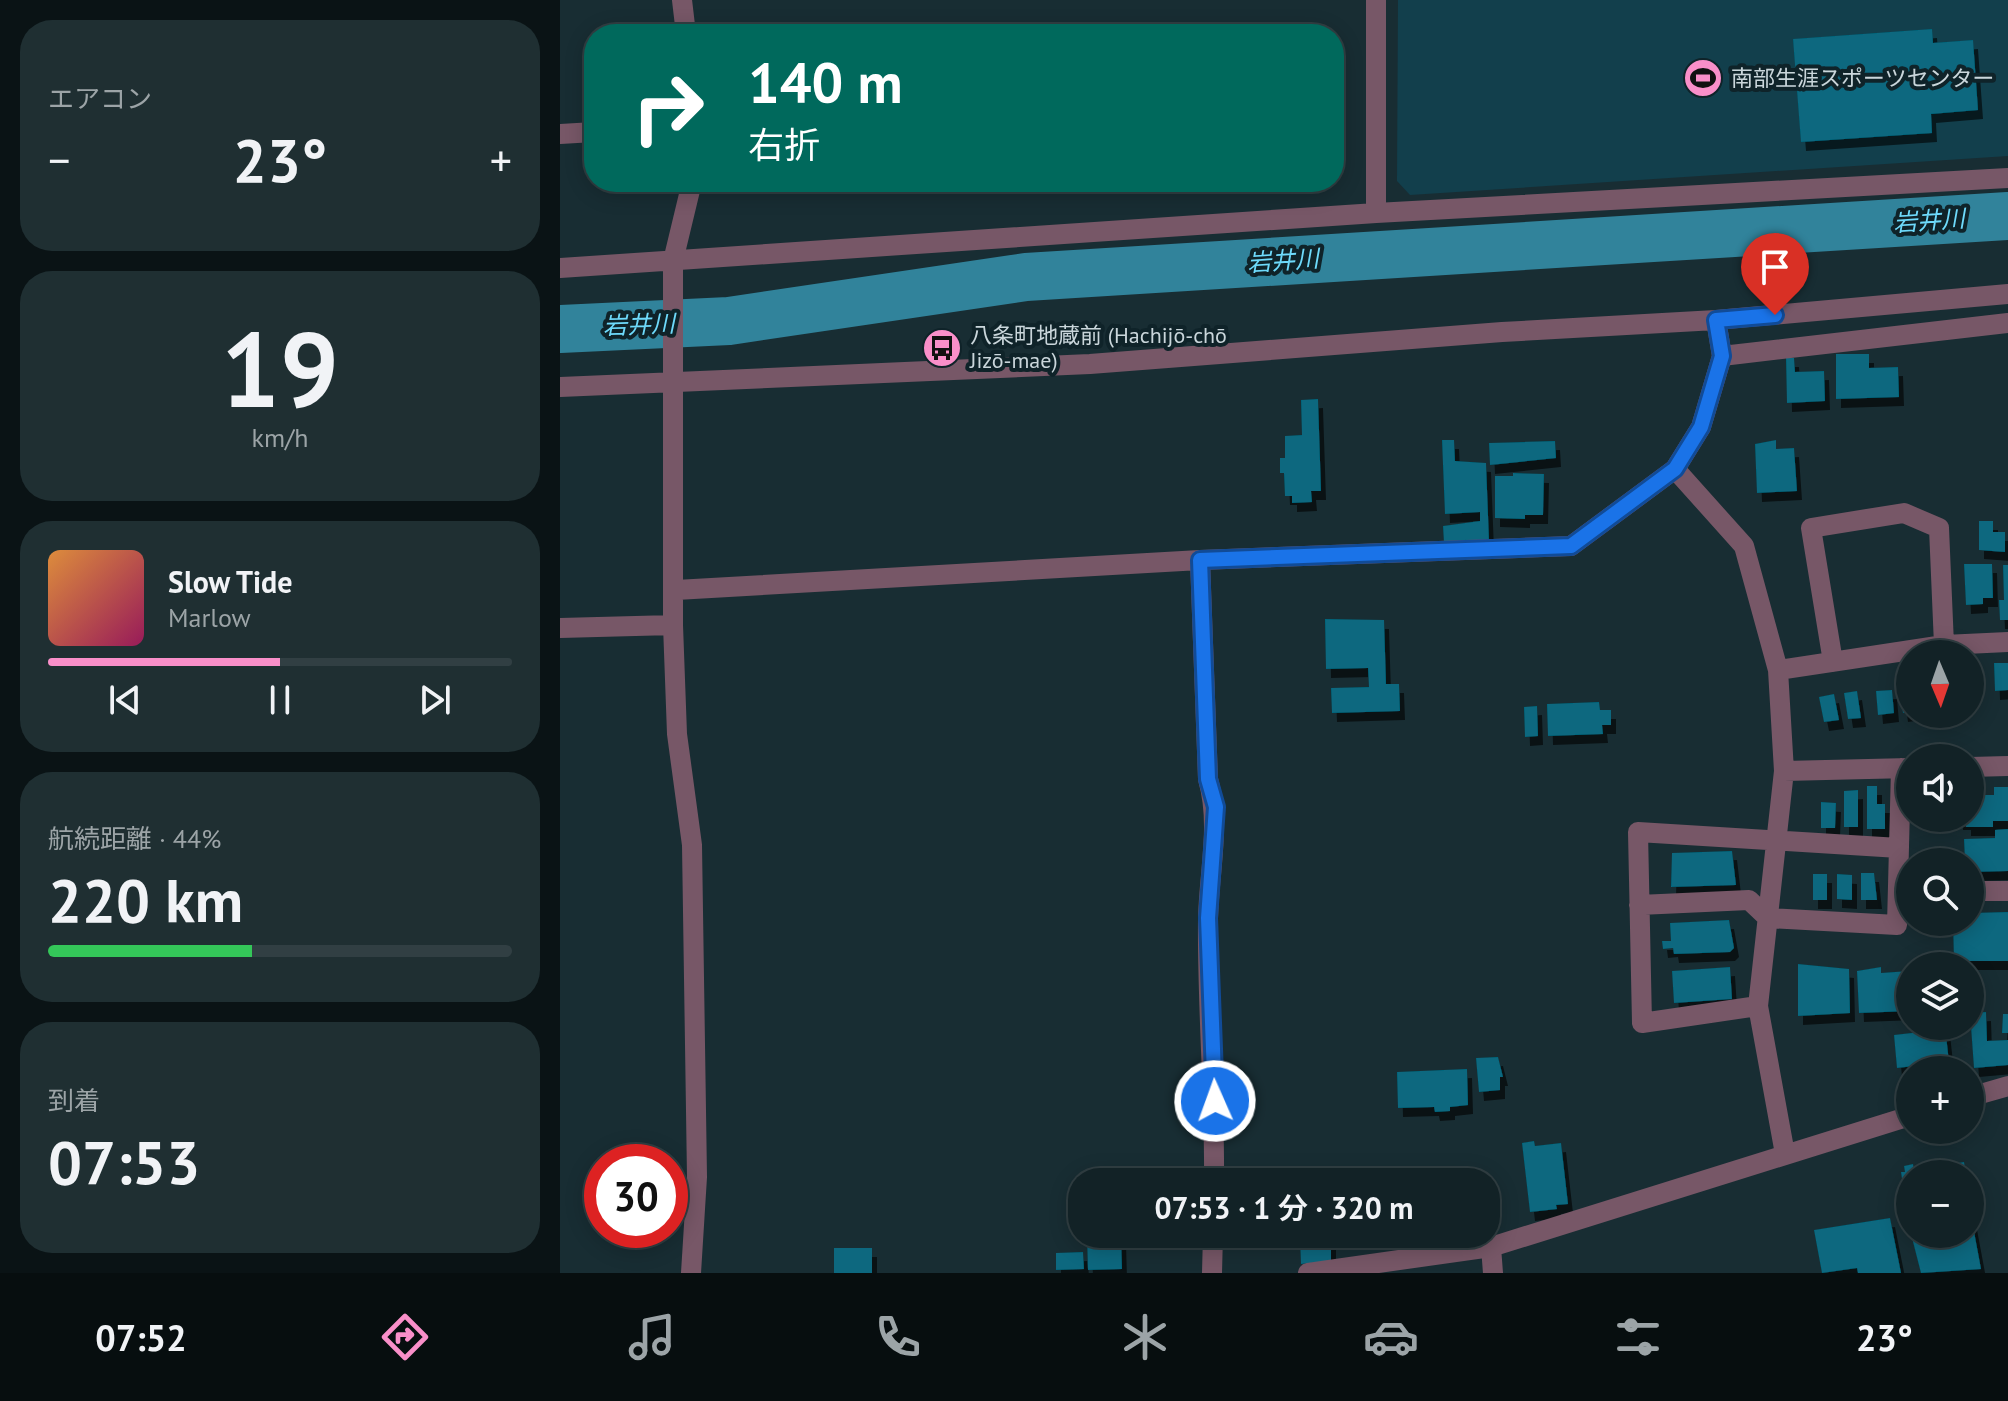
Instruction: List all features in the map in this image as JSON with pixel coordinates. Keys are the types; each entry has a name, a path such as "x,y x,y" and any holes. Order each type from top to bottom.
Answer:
{"street":[{"path":"682,0 685,24"},
{"path":"1376,0 1376,213"},
{"path":"560,134 584,133"},
{"path":"560,268 673,268 1376,213 2008,178"},
{"path":"690,192 673,268 676,590 673,625 677,734 692,845 697,1177 691,1273"},
{"path":"560,387 674,372 1090,364 1716,320 2008,294"},
{"path":"676,590 1200,560 1571,546 1675,469 1701,427 1722,356 1716,320"},
{"path":"1722,356 2008,323"},
{"path":"1675,469 1744,546 1778,670 1784,771 1758,1006 1785,1154"},
{"path":"1833,662 1811,528 1904,513 1939,528 1944,640"},
{"path":"1200,560 1208,779 1216,807 1208,918 1215,1101 1214,1168"},
{"path":"560,628 673,625"},
{"path":"1984,643 2008,642"},
{"path":"1778,670 1896,652"},
{"path":"1984,767 2008,766"},
{"path":"1784,771 1896,768"},
{"path":"1758,1006 1642,1023 1638,832 1899,848 1900,832"},
{"path":"1984,891 2008,891"},
{"path":"1639,905 1749,900 1768,918 1896,925"},
{"path":"1984,1093 2008,1086"},
{"path":"1500,1244 1896,1120"},
{"path":"1212,1273 1213,1248"},
{"path":"1308,1273 1484,1248"},
{"path":"1491,1248 1493,1273"}],"shaded area":[{"name":"南部生涯スポーツセンター","path":"1398,0 2008,0 2008,156 1410,195 1397,181"}],"building":[{"path":"1932,29 1933,43 1973,40 1978,110 1931,114 1932,133 1801,142 1793,39"},
{"path":"1836,354 1869,354 1869,368 1898,367 1899,397 1836,399"},
{"path":"1786,358 1794,358 1795,372 1824,371 1825,401 1787,403"},
{"path":"1318,399 1321,491 1311,491 1312,502 1292,503 1292,496 1285,496 1284,473 1280,473 1280,458 1285,458 1285,436 1302,435 1301,400"},
{"path":"1442,440 1454,440 1455,461 1486,463 1489,541 1444,543 1443,526 1480,521 1480,512 1445,514"},
{"path":"1776,440 1776,449 1794,448 1797,491 1757,493 1755,444"},
{"path":"1555,441 1556,458 1490,465 1489,443"},
{"path":"1513,473 1544,474 1543,515 1525,515 1525,519 1495,518 1495,476 1513,476"},
{"path":"1979,521 1993,521 1993,532 2005,532 2005,552 1979,550"},
{"path":"1964,564 1992,564 1993,598 1983,598 1983,604 1966,605"},
{"path":"2003,565 2008,565 2008,620 2000,620 1999,600 2004,600"},
{"path":"1325,619 1384,620 1386,684 1399,684 1400,711 1332,713 1331,688 1369,687 1368,668 1326,669"},
{"path":"1994,663 2008,663 2008,690 1995,691"},
{"path":"1892,690 1894,713 1878,715 1876,691"},
{"path":"1857,691 1861,718 1848,719 1844,693"},
{"path":"1834,694 1839,720 1824,722 1819,697"},
{"path":"1599,702 1600,710 1611,710 1611,725 1602,725 1603,734 1548,736 1547,704"},
{"path":"1537,706 1538,736 1525,737 1524,707"},
{"path":"1867,786 1877,786 1877,804 1885,804 1885,829 1867,829"},
{"path":"1994,787 2008,787 2008,821 1993,821 1993,827 1984,827 1984,795 1994,795"},
{"path":"1858,790 1858,827 1844,827 1844,791"},
{"path":"1821,802 1836,803 1835,828 1821,828"},
{"path":"2008,829 2008,871 1984,872 1984,848 1964,848 1964,839 1995,838 1995,830"},
{"path":"1732,851 1736,885 1671,887 1672,853"},
{"path":"1861,873 1874,873 1877,900 1861,900"},
{"path":"1813,874 1827,874 1827,900 1813,900"},
{"path":"1837,874 1852,875 1852,900 1837,899"},
{"path":"2008,912 2008,961 1984,961 1984,952 1954,952 1953,936 1984,936 1984,913"},
{"path":"1729,920 1734,948 1730,952 1674,954 1673,948 1663,949 1662,941 1671,941 1670,923"},
{"path":"1798,964 1849,969 1850,1013 1798,1016"},
{"path":"1730,967 1732,999 1674,1003 1672,971"},
{"path":"1881,967 1881,973 1896,972 1896,1012 1859,1013 1857,971"},
{"path":"1984,1012 1987,1041 2008,1040 2008,1065 1984,1067 1984,1056 1973,1056 1972,1040 1984,1040"},
{"path":"2003,1014 2008,1014 2008,1033 2002,1033"},
{"path":"1894,1035 1896,1040 1947,1040 1948,1056 1896,1057"},
{"path":"1498,1057 1503,1077 1500,1077 1500,1090 1479,1092 1476,1058"},
{"path":"1467,1069 1468,1105 1435,1112 1434,1107 1398,1108 1397,1072"},
{"path":"1534,1141 1535,1146 1561,1143 1568,1204 1556,1205 1557,1209 1530,1212 1522,1143"},
{"path":"1890,1218 1901,1273 1858,1273 1857,1268 1822,1273 1814,1230"},
{"path":"834,1248 872,1248 872,1273 834,1273"},
{"path":"1087,1248 1121,1248 1122,1269 1088,1270"},
{"path":"1300,1248 1331,1248 1331,1261 1301,1264"},
{"path":"1915,1248 1977,1248 1981,1269 1921,1273"},
{"path":"1083,1252 1084,1269 1056,1270 1056,1253"}],"waterway":[{"name":"岩井川","path":"560,329 729,321 1026,277 2008,216"}],"place":[{"name":"南部生涯スポーツセンター","path":"1703,78"},
{"name":"八条町地蔵前 (Hachijō-chō Jizō-mae)","path":"942,348"}],"route":[{"path":"1215,1101 1208,918 1216,807 1208,779 1200,560 1571,546 1675,469 1701,427 1722,356 1716,320 1775,315"}]}
